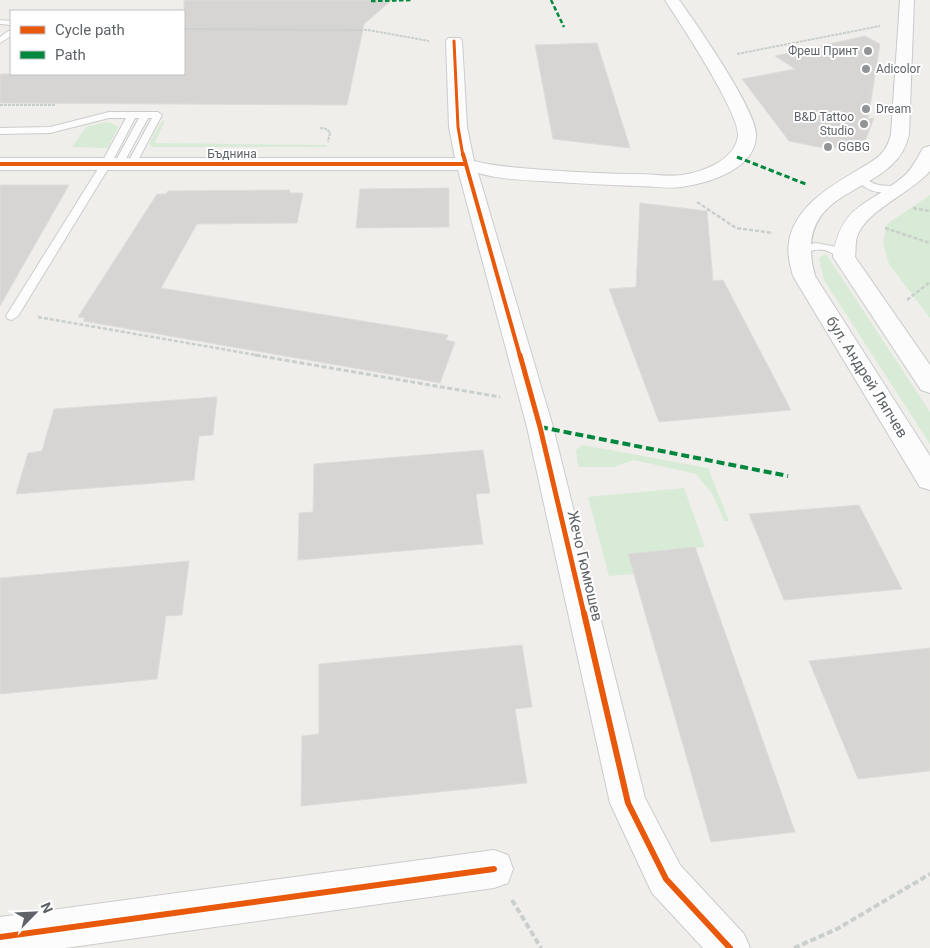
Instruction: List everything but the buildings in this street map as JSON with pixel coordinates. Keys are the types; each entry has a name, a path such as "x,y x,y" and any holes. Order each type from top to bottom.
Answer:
{"street":[{"path":"672,0 712,59"},
{"path":"798,252 801,233 808,218 818,206 830,195 864,175 895,152 900,134 907,0"},
{"name":"Жечо Гюмюшев","path":"454,41 458,127 465,164 540,427 628,803 666,879 730,948"},
{"name":"Бъднина","path":"0,164 465,164 501,172 623,180 680,181 706,175 724,166 737,157 746,146 748,134 712,59"},
{"path":"930,152 926,165 897,189 865,210 849,229 844,244 844,256 930,384"},
{"name":"бул. Андрей Ляпчев","path":"798,252 799,263 804,276 930,479"},
{"path":"0,937 494,869"}],"lane":[{"path":"119,164 132,115"},
{"path":"119,164 145,115"},
{"path":"0,131 44,131 100,116 158,115 119,164 12,316"},
{"path":"864,175 864,182 871,188 883,191 897,189"},
{"path":"798,252 808,246 821,245 835,249 844,256"}],"path":[{"path":"712,59 884,25"},
{"path":"185,29 368,30 421,41 454,41"},
{"path":"0,105 56,105"},
{"path":"320,128 327,129 330,133 327,150"},
{"path":"884,227 930,242"},
{"path":"900,306 930,282"},
{"path":"29,316 503,398"},
{"path":"494,869 541,948"},
{"path":"794,948 837,929 930,874"}],"green space":[{"path":"165,120 155,143 327,145 326,147 152,147 150,142 162,121"},
{"path":"106,122 118,127 108,148 72,147 86,127"},
{"path":"930,195 930,318 889,264 883,243 887,224"},
{"path":"826,254 930,412 930,444 824,280 819,258"},
{"path":"583,445 708,468 729,521 724,521 713,495 696,474 634,460 614,467 578,467 576,450"},
{"path":"684,488 705,547 628,554 634,574 609,576 588,497"}],"marked path":[{"path":"371,1 413,0"},
{"path":"551,0 564,27"},
{"path":"737,157 808,185"},
{"path":"540,427 788,476"}],"cycle path":[{"path":"454,41 458,127 462,151 540,427 628,803 666,879 730,948"},
{"path":"0,164 465,164"},
{"path":"0,937 494,869"}],"place":[{"name":"Фреш Принт","path":"868,51"},
{"name":"Adicolor","path":"866,69"},
{"name":"Dream","path":"866,109"},
{"name":"B&D Tattoo Studio","path":"864,124"},
{"name":"GGBG","path":"828,147"}]}
